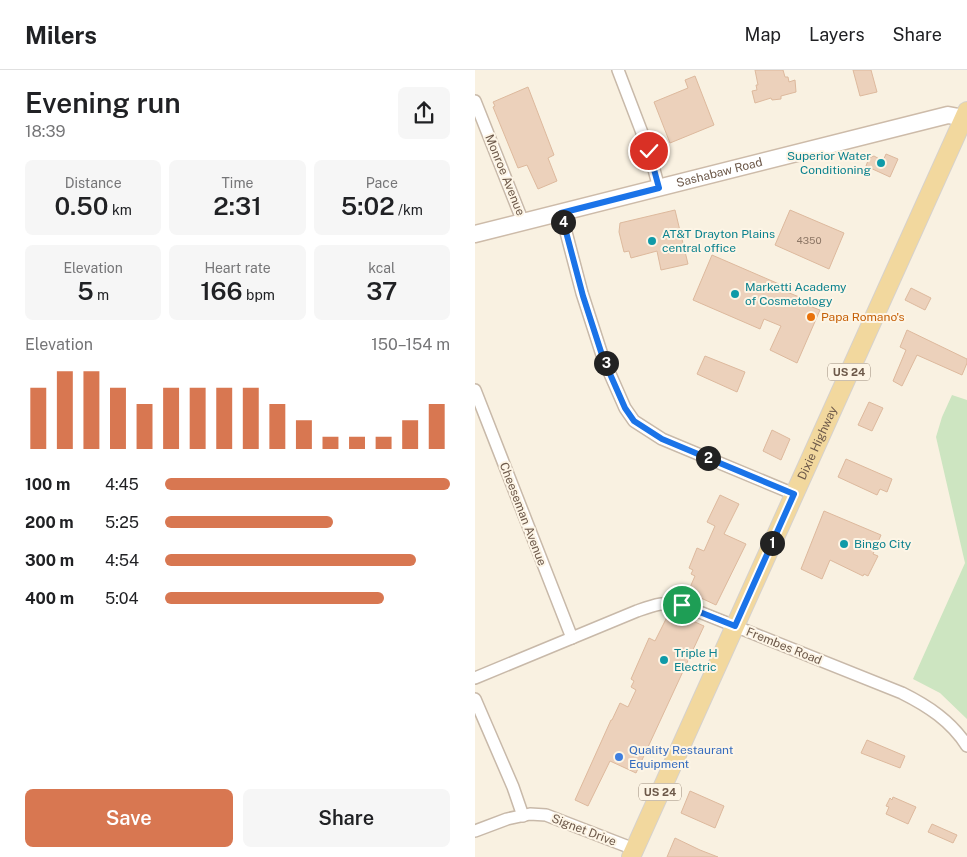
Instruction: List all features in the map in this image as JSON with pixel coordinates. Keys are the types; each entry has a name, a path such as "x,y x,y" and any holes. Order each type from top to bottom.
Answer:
{"main road":[{"name":"Dixie Highway","path":"632,853 965,115"}],"street":[{"path":"618,70 649,151 659,188"},
{"name":"Monroe Avenue","path":"475,101 523,222"},
{"name":"Sashabaw Road","path":"475,234 947,115 965,115"},
{"path":"561,213 583,296 603,358 625,408 634,421 662,439 794,494"},
{"name":"Cheeseman Avenue","path":"475,390 572,638"},
{"name":"Frembes Road","path":"475,678 637,611 656,604 669,602 682,605 910,697 925,705 952,726 967,746"},
{"path":"475,699 513,787 523,816"},
{"name":"Signet Drive","path":"475,830 507,819 546,815 632,853"}],"green space":[{"path":"952,395 967,400 967,719 940,693 913,679 965,563 936,437 942,417"}],"building":[{"path":"755,70 783,70 789,82 795,80 796,92 781,96 781,99 772,100 771,98 755,103 752,91 757,90 756,85 758,85"},
{"path":"853,70 871,70 877,92 860,96"},
{"path":"695,76 714,125 670,143 654,102 688,88 685,80"},
{"path":"528,87 554,155 548,158 557,181 538,189 527,165 518,168 493,107 495,106 493,102"},
{"name":"Superior Water Conditioning","path":"886,154 898,159 890,177 866,166 869,158 874,156 883,161"},
{"name":"AT&T Drayton Plains central office","path":"675,210 688,264 661,270 657,251 631,258 629,251 624,252 619,232 620,223"},
{"path":"790,210 844,233 829,269 775,245"},
{"path":"712,255 779,284 777,288 814,303 812,307 820,310 797,363 770,350 781,326 764,319 760,329 693,300"},
{"path":"911,288 931,298 925,310 905,300"},
{"path":"907,330 967,359 962,375 917,355 902,386 893,381 906,350 900,347"},
{"path":"705,356 745,372 737,392 697,374"},
{"path":"869,402 883,408 872,431 858,425"},
{"path":"772,430 790,439 781,460 763,451"},
{"path":"846,459 892,479 887,492 880,489 877,495 838,477"},
{"path":"720,495 739,504 724,534 746,544 716,605 688,592 695,576 691,574 693,570 689,568 697,548 704,551 715,526 707,522"},
{"name":"Bingo City","path":"824,511 881,535 873,554 878,556 868,576 864,574 863,576 830,560 822,579 801,569"},
{"path":"670,611 704,626 636,773 610,761 588,806 575,800 620,703 628,707 636,690 631,687 634,681 631,679 649,638 655,641"},
{"path":"867,740 905,756 900,768 861,753"},
{"path":"690,791 724,806 715,828 681,813"},
{"path":"893,797 916,807 908,824 886,814 889,807 886,806 890,798 892,800"},
{"path":"932,824 957,835 953,843 928,832"},
{"path":"675,838 700,850 718,857 667,857"}],"place":[{"name":"Superior Water Conditioning","path":"881,163"},
{"name":"AT&T Drayton Plains central office","path":"652,241"},
{"name":"Marketti Academy of Cosmetology","path":"735,294"},
{"name":"Papa Romano's","path":"811,317"},
{"name":"Bingo City","path":"844,544"},
{"name":"Triple H Electric","path":"664,660"},
{"name":"Quality Restaurant Equipment","path":"619,757"}],"route":[{"path":"649,151 659,188 561,213 583,296 603,358 625,408 634,421 642,427 662,439 794,494 735,626 682,605"}]}
